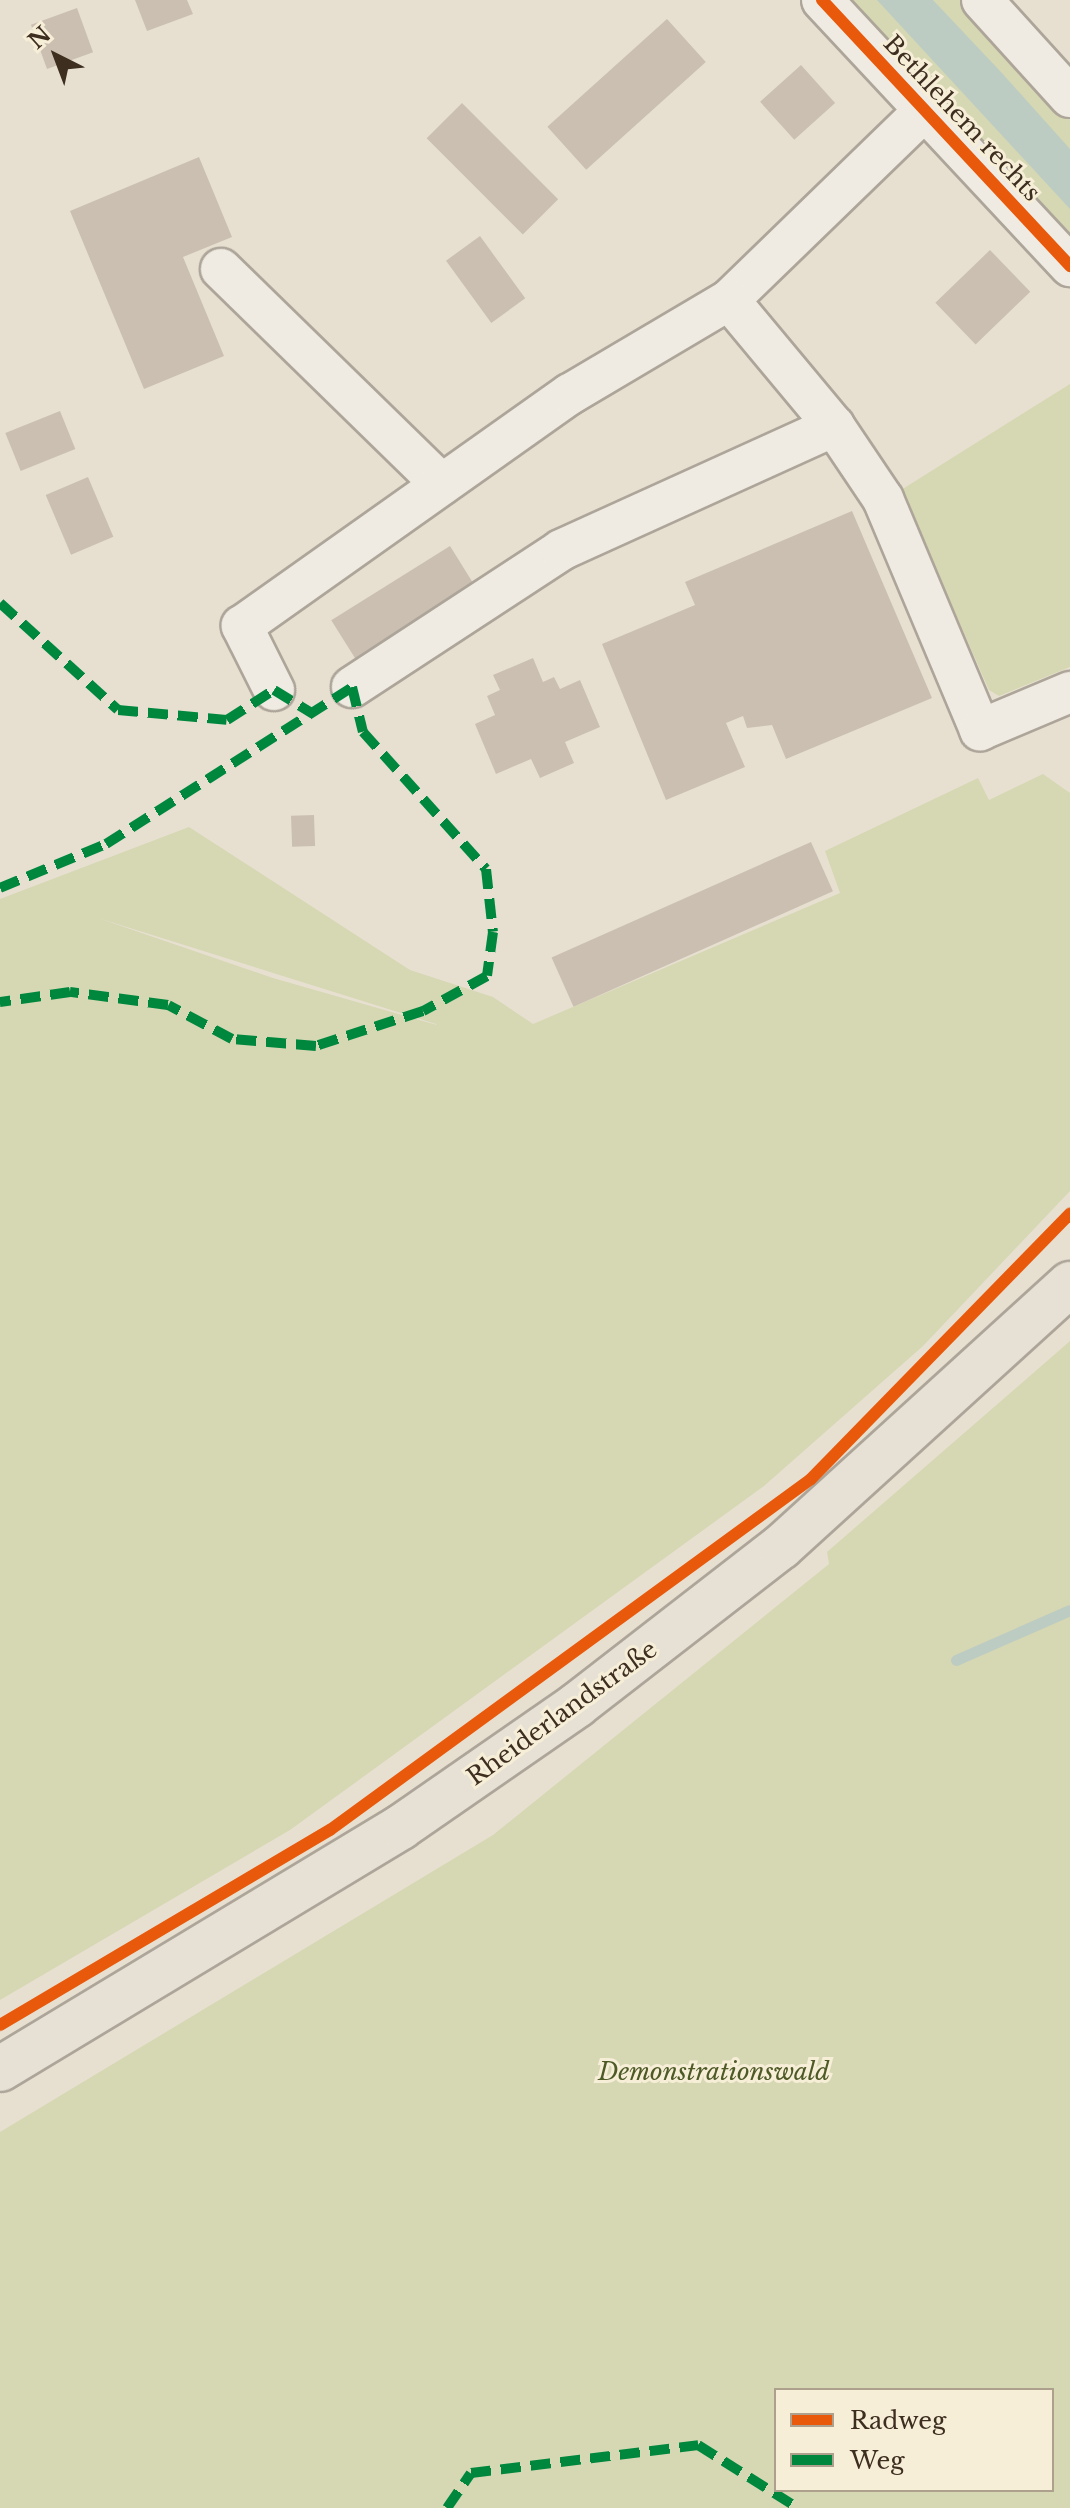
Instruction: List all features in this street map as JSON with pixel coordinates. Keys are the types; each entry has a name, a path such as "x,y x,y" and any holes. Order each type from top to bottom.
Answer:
{"main road":[{"name":"Rheiderlandstraße","path":"0,2069 401,1827 601,1687 781,1547 1070,1284"}],"street":[{"name":"Bethlehem rechts","path":"822,0 1070,266"},
{"path":"982,0 1070,97"},
{"path":"274,690 242,626 570,394 729,300 924,111"},
{"path":"221,269 441,484"},
{"path":"729,300 834,426 883,499 980,730 1070,692"},
{"path":"352,687 561,550 834,426"}],"green space":[{"path":"843,0 964,0 1070,116 1070,246"},
{"path":"1070,384 1070,667 999,696 989,690 901,490"},
{"path":"1043,774 1070,793 1070,1191 923,1346 764,1486 290,1830 0,2000 0,899 189,827 410,970 493,997 533,1024 840,893 825,851 978,778 989,800","holes":["98,918 436,1024 273,978"]},
{"name":"Demonstrationswald","path":"1070,1341 1070,2508 0,2508 0,2132 493,1835 829,1564 827,1552"}],"shaded area":[{"path":"877,0 933,0 1000,71 1070,149 1070,209"}],"building":[{"path":"135,0 187,0 193,14 147,31"},
{"path":"77,8 93,52 47,69 31,25"},
{"path":"667,19 706,62 586,170 547,127"},
{"path":"801,65 835,103 794,140 760,102"},
{"path":"462,103 558,199 523,235 427,138"},
{"path":"199,157 232,237 183,257 224,356 144,389 70,211"},
{"path":"480,236 525,298 491,323 446,261"},
{"path":"990,250 1030,292 976,345 935,303"},
{"path":"60,411 75,449 21,471 5,433"},
{"path":"88,477 113,537 71,555 46,495"},
{"path":"852,511 932,698 786,759 772,725 747,728 743,716 726,723 745,767 666,800 602,644 695,605 685,582"},
{"path":"450,546 479,593 360,667 331,620"},
{"path":"533,658 543,682 554,677 560,689 580,680 600,727 565,742 574,763 540,778 531,759 496,774 475,724 495,715 487,696 500,690 493,675"},
{"path":"314,815 315,846 292,847 291,816"},
{"path":"811,842 833,891 574,1007 552,958"}],"waterway":[{"path":"956,1660 1070,1610"}],"marked path":[{"path":"0,603 118,710 227,720 274,690 313,714"},
{"path":"0,888 106,844 352,687 363,732 486,869 493,932 487,976 423,1011 316,1046 232,1039 168,1005 70,992 0,1002"},
{"path":"447,2508 471,2473 698,2445 798,2508"}],"cycle path":[{"path":"822,0 1070,266"},
{"path":"0,2025 330,1830 811,1479 1070,1214"}]}
